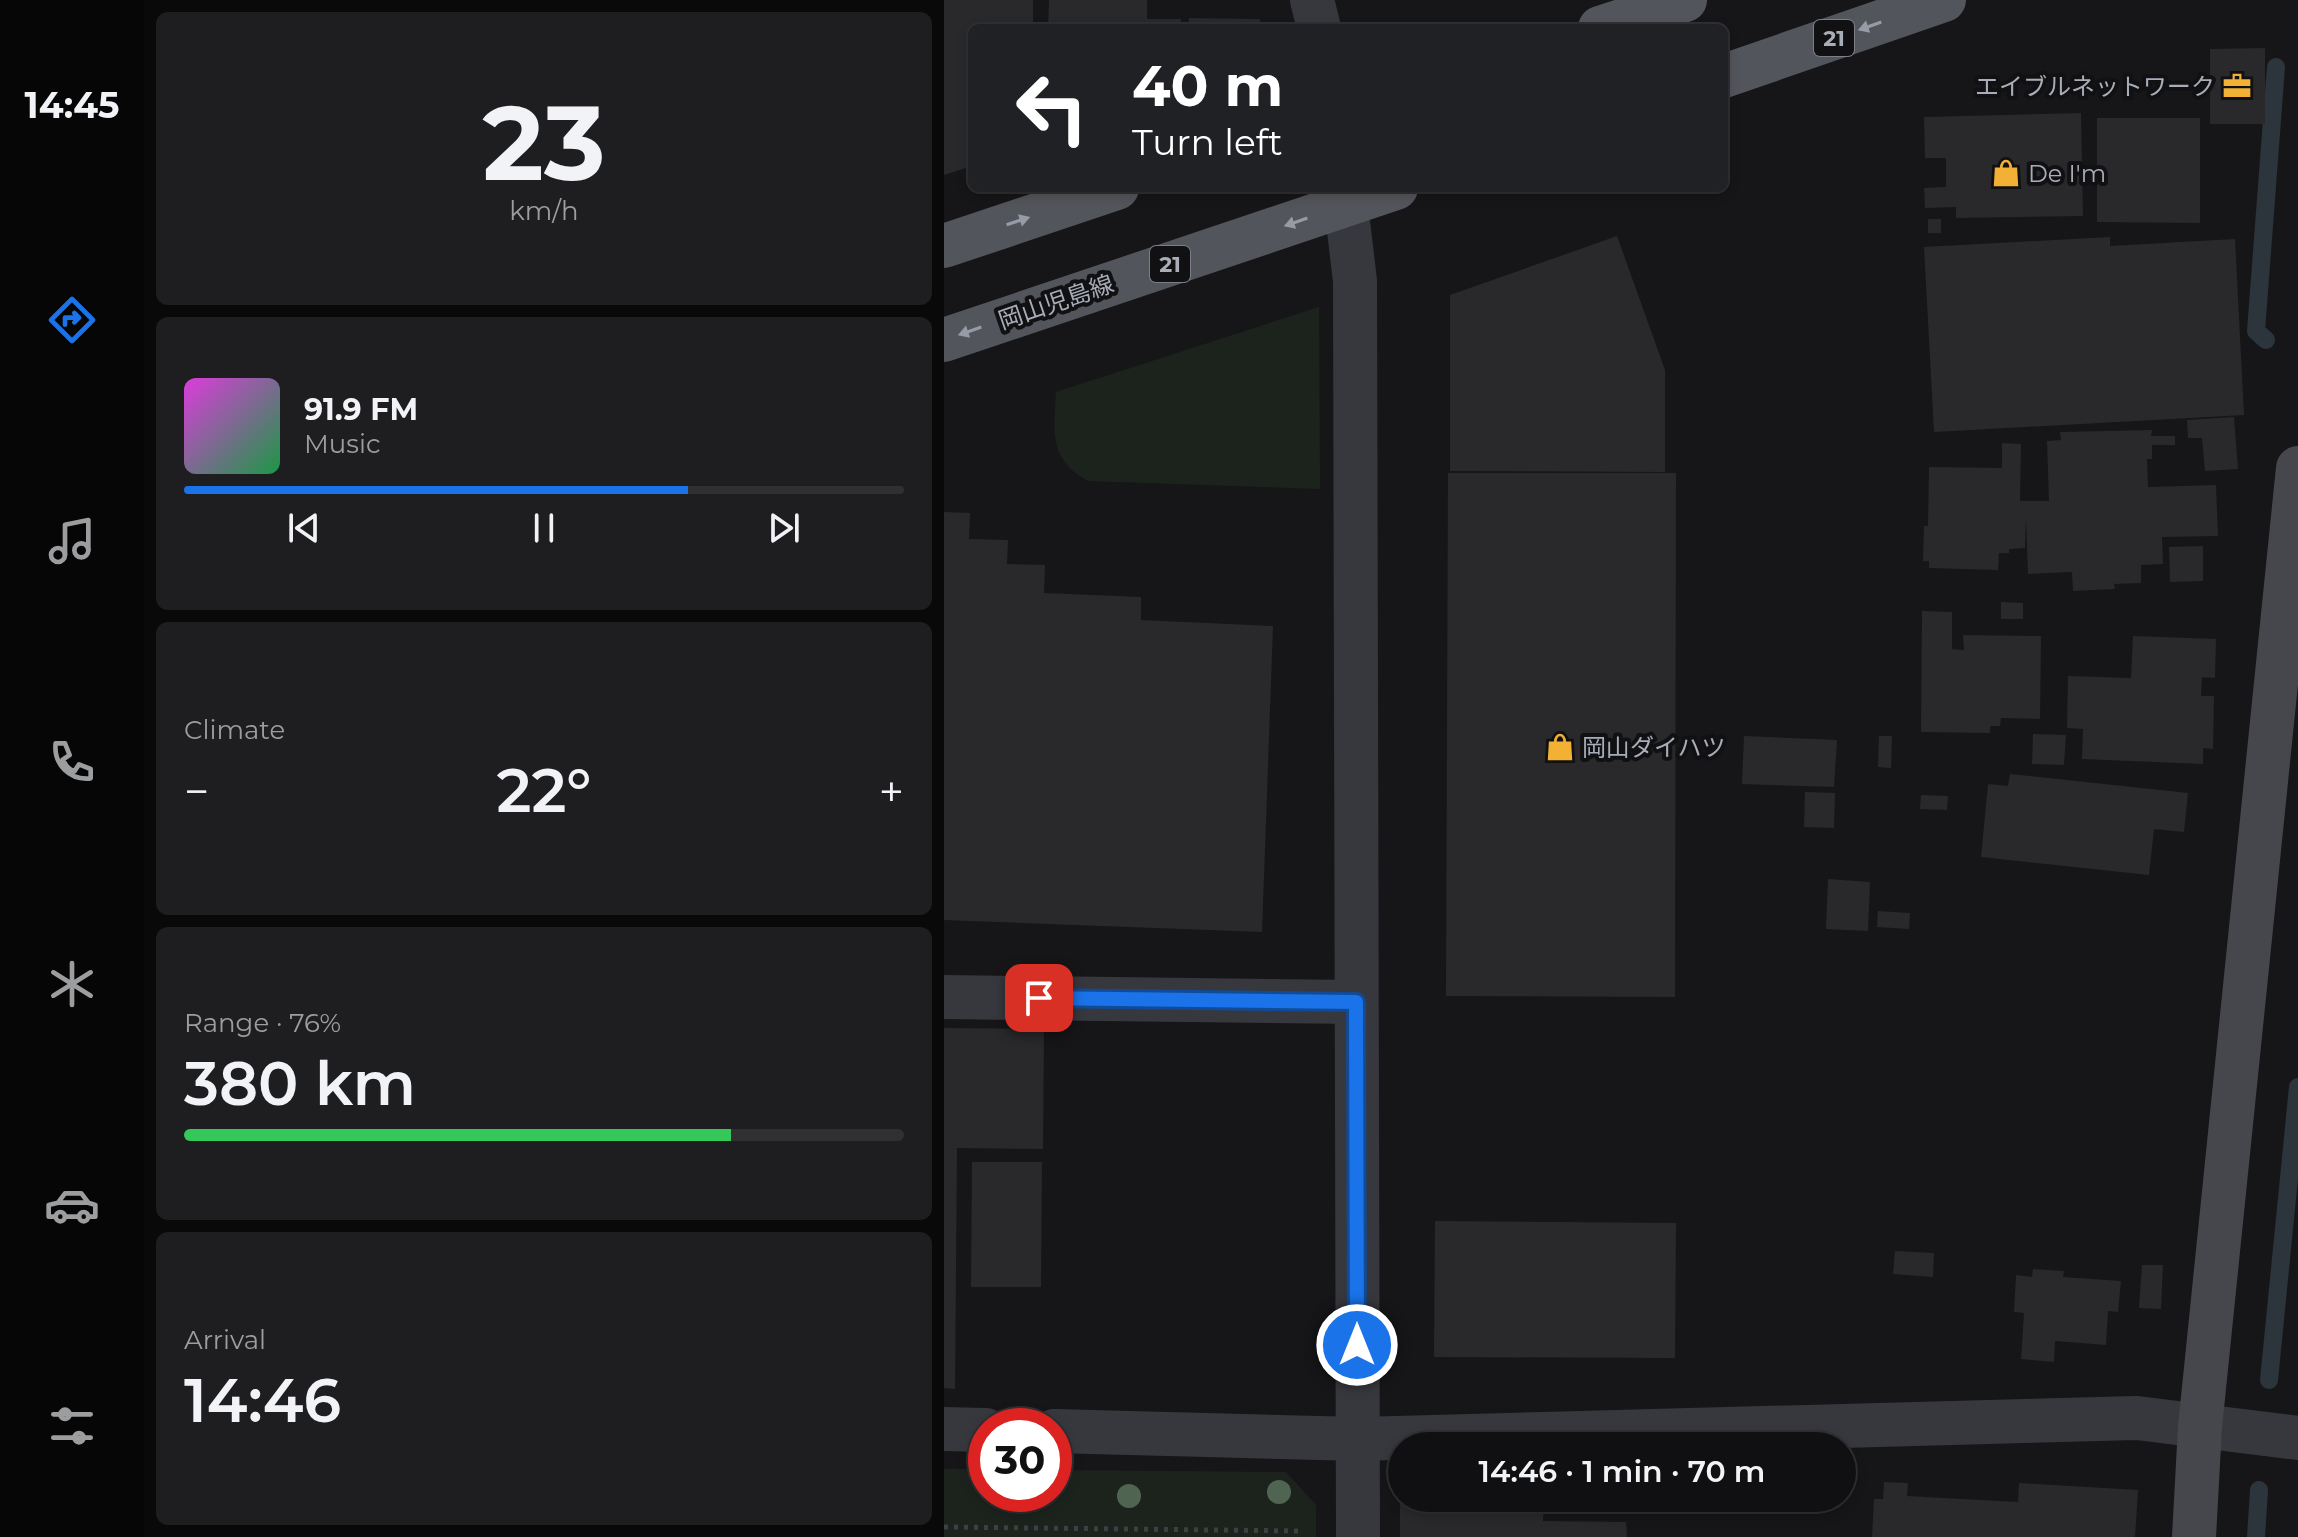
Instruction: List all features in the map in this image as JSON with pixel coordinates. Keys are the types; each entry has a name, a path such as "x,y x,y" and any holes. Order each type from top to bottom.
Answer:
{"main road":[{"path":"1612,24 1685,0"},
{"name":"21","path":"1728,75 1944,0"},
{"path":"944,246 1105,192"},
{"name":"岡山児島線","path":"944,340 1345,196 1370,192"}],"street":[{"path":"1312,0 1318,24"},
{"path":"1345,196 1355,281 1358,1534"},
{"path":"2194,1537 2200,1427 2297,481"},
{"path":"944,997 1356,1002"},
{"path":"1072,1431 1358,1439 2137,1418 2298,1438"},
{"path":"944,1429 968,1430"}],"path":[{"path":"944,1527 1358,1534"}],"shaded area":[{"path":"1319,307 1320,489 1088,481 1066,463 1060,453 1055,431 1056,392"},
{"path":"944,1469 968,1469 968,1512 1072,1512 1072,1470 1286,1472 1316,1505 1316,1537 944,1537"}],"building":[{"path":"944,0 1033,0 1033,24 968,24 968,167 944,175"},
{"path":"1049,0 1147,0 1147,19 1181,19 1181,24 1048,24"},
{"path":"1189,18 1260,19 1260,24 1188,24"},
{"name":"エイブルネットワーク","path":"2265,48 2265,124 2210,124 2210,49"},
{"path":"2081,113 2083,216 1956,218 1956,207 1925,208 1924,188 1946,187 1946,158 1925,158 1924,117"},
{"path":"2097,118 2200,118 2200,223 2097,222"},
{"path":"1928,219 1941,219 1941,233 1928,233"},
{"path":"1617,236 1665,370 1665,472 1450,471 1450,295"},
{"path":"2110,237 2110,246 2235,239 2244,415 1934,432 1924,247"},
{"path":"2234,417 2238,469 2205,471 2202,438 2188,438 2187,420"},
{"path":"2152,430 2151,436 2175,436 2175,445 2152,445 2152,459 2147,459 2148,487 2216,485 2218,536 2162,537 2163,564 2141,565 2141,583 2114,584 2115,589 2073,591 2072,572 2028,574 2026,516 2025,548 1999,553 1998,570 1929,568 1929,561 1923,561 1924,526 1928,526 1929,467 2002,468 2002,443 2021,444 2020,501 2049,501 2047,441 2061,440 2060,432"},
{"path":"1448,473 1676,473 1675,997 1446,996"},
{"path":"944,512 970,513 969,539 1008,540 1007,564 1045,565 1044,593 1141,597 1141,620 1273,626 1262,932 944,920"},
{"path":"2203,546 2203,581 2170,582 2169,547"},
{"path":"2001,602 2023,603 2023,619 2001,619"},
{"path":"1922,611 1952,612 1952,649 1964,650 1963,635 2041,636 2040,719 2001,718 2000,726 1990,726 1990,733 1921,732"},
{"path":"2133,636 2216,639 2215,678 2202,677 2201,696 2214,696 2213,749 2203,748 2203,764 2082,759 2083,729 2067,728 2068,676 2131,678"},
{"path":"2033,734 2066,735 2064,765 2032,764"},
{"path":"1744,736 1837,740 1834,787 1742,784"},
{"path":"1879,736 1892,736 1891,768 1878,767"},
{"path":"2010,774 2188,793 2184,832 2154,829 2149,875 1981,857 1988,784 2008,786"},
{"path":"1805,792 1835,793 1834,828 1804,827"},
{"path":"1921,795 1948,796 1947,810 1920,809"},
{"path":"1828,879 1870,882 1868,931 1826,929"},
{"path":"1878,911 1910,913 1909,929 1877,927"},
{"path":"944,1028 1044,1029 1043,1149 957,1148 955,1389 944,1388"},
{"path":"972,1162 1042,1162 1041,1287 971,1287"},
{"path":"1435,1221 1676,1223 1675,1358 1434,1357"},
{"path":"1895,1251 1934,1253 1933,1277 1893,1274"},
{"path":"2142,1265 2163,1265 2161,1309 2139,1308"},
{"path":"2033,1269 2064,1271 2063,1277 2121,1281 2118,1312 2108,1311 2106,1345 2055,1341 2054,1362 2021,1359 2024,1313 2014,1312 2016,1275 2032,1277"},
{"path":"1884,1482 1908,1483 1907,1496 2018,1502 2019,1483 2138,1490 2135,1537 1872,1537 1874,1499 1883,1499"},
{"path":"1400,1512 1543,1512 1543,1521 1626,1522 1627,1537 1400,1537"}],"waterway":[{"path":"2266,340 2256,331 2276,67"},
{"path":"2269,1380 2298,1087"},
{"path":"2256,1537 2259,1490"}],"place":[{"name":"エイブルネットワーク","path":"2237,86"},
{"name":"De I'm","path":"2006,173"},
{"name":"岡山ダイハツ","path":"1560,747"}],"route":[{"path":"1039,998 1356,1002 1357,1345"}]}
